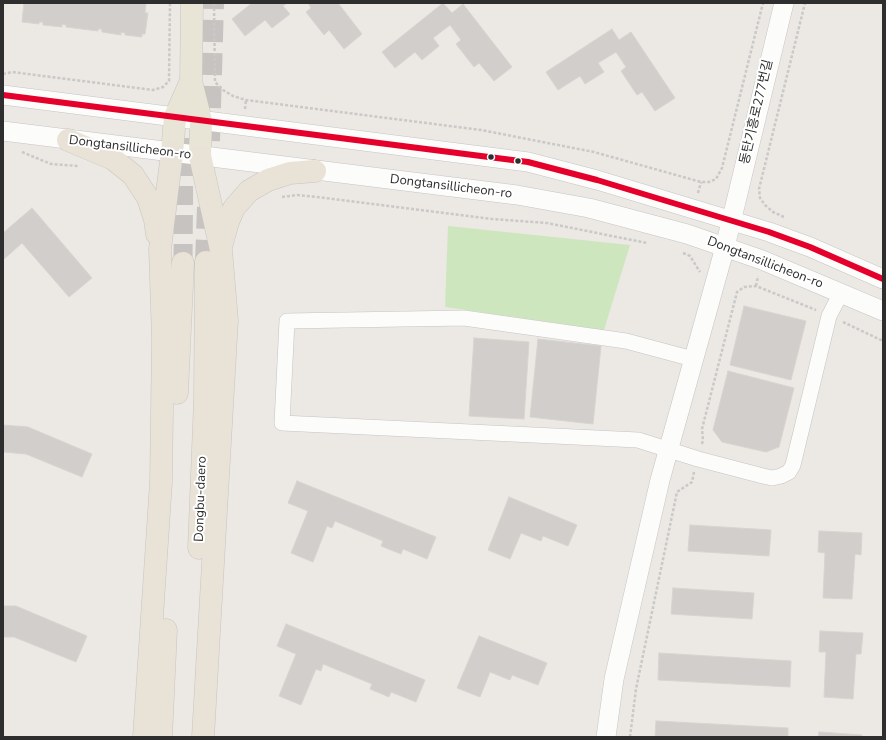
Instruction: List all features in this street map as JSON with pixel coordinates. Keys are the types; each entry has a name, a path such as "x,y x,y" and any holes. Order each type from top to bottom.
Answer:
{"highway":[{"path":"68,140 113,159 133,175 148,198 155,220 160,249 163,340 161,482 144,737"},
{"path":"160,249 172,153"},
{"path":"200,156 213,256 227,320 203,737"},
{"path":"213,256 234,208 249,191 268,180 290,173 315,171"},
{"name":"Dongbu-daero","path":"192,737 205,400 213,256"},
{"path":"161,737 183,263"}],"main road":[{"path":"192,3 191,81 201,121 200,156"},
{"path":"172,153 175,117 191,81"}],"street":[{"name":"동탄기흥로277번길","path":"606,737 614,679 668,449 725,247 784,3"},
{"name":"Dongtansillicheon-ro","path":"3,95 528,162 597,180 732,220 810,247 883,279"},
{"name":"Dongtansillicheon-ro","path":"3,132 517,195 589,208 687,234 762,260 883,312"},
{"path":"693,359 626,341 464,318 287,321 282,423 638,440 772,478 781,476 790,472 793,465 829,316 841,293"}],"path":[{"path":"3,74 12,72 152,90 163,86 169,81 170,3"},
{"path":"214,3 215,82 233,96 246,100 480,130 594,152 702,182 709,182 716,179 722,168 763,3"},
{"path":"787,219 773,212 765,205 760,198 759,189 805,3"},
{"path":"17,150 50,164 82,167"},
{"path":"278,198 297,195 492,219 547,223 650,244"},
{"path":"682,252 690,256 700,272 701,278"},
{"path":"703,440 702,429 735,296 740,289 744,287 756,286"},
{"path":"630,737 636,689 677,492 692,482"}],"green space":[{"path":"448,226 630,245 604,330 445,307"}],"building":[{"path":"24,3 146,3 145,13 148,13 145,34 142,34 142,37 125,35 125,33 121,32 121,35 102,32 102,29 98,29 98,31 66,27 66,25 62,24 62,27 43,25 43,22 39,22 39,24 22,22"},
{"path":"252,3 287,3 283,6 290,14 272,28 265,20 245,36 232,19"},
{"path":"308,3 338,3 362,34 344,49 329,30 324,35 306,12 311,8"},
{"path":"443,3 452,13 463,4 512,67 494,81 479,63 474,67 456,44 461,40 450,25 433,38 439,46 422,60 415,52 395,68 382,52"},
{"path":"612,29 619,40 631,32 675,98 655,111 642,92 637,95 621,71 626,67 616,52 598,63 604,72 585,84 580,76 558,90 546,72"},
{"path":"32,208 92,278 69,297 22,243 3,260 3,233"},
{"path":"744,306 806,321 791,380 730,365"},
{"path":"474,338 529,342 524,419 469,416"},
{"path":"538,339 601,346 593,424 530,417"},
{"path":"728,371 794,388 779,447 766,452 722,442 713,430"},
{"path":"3,425 28,427 92,454 82,477 26,454 3,452"},
{"path":"297,481 436,537 427,559 403,549 401,554 381,546 383,541 335,521 332,528 327,526 313,562 291,553 308,511 288,503"},
{"path":"509,497 577,525 568,546 543,536 541,541 521,533 510,559 488,550"},
{"path":"690,525 771,530 769,556 688,551"},
{"path":"819,531 862,533 861,555 855,554 852,599 823,598 825,553 818,552"},
{"path":"673,588 754,593 752,619 671,614"},
{"path":"3,606 16,606 87,636 76,662 14,637 3,637"},
{"path":"286,624 425,680 416,702 391,692 389,697 370,689 372,684 323,664 321,671 316,669 301,705 279,696 296,654 277,646"},
{"path":"820,631 863,633 861,654 856,654 853,699 824,697 826,652 819,652"},
{"path":"479,636 547,663 538,685 512,675 510,680 490,672 480,697 457,688"},
{"path":"659,653 791,661 790,687 658,680"},
{"path":"656,721 788,728 788,737 655,737"},
{"path":"819,732 862,735 862,737 818,737"}],"tunnel":[{"path":"209,141 213,3"},
{"path":"183,263 184,138"},
{"path":"206,262 208,207"}],"transit line":[{"path":"3,95 528,162 597,180 769,232 810,247 883,279"}]}
